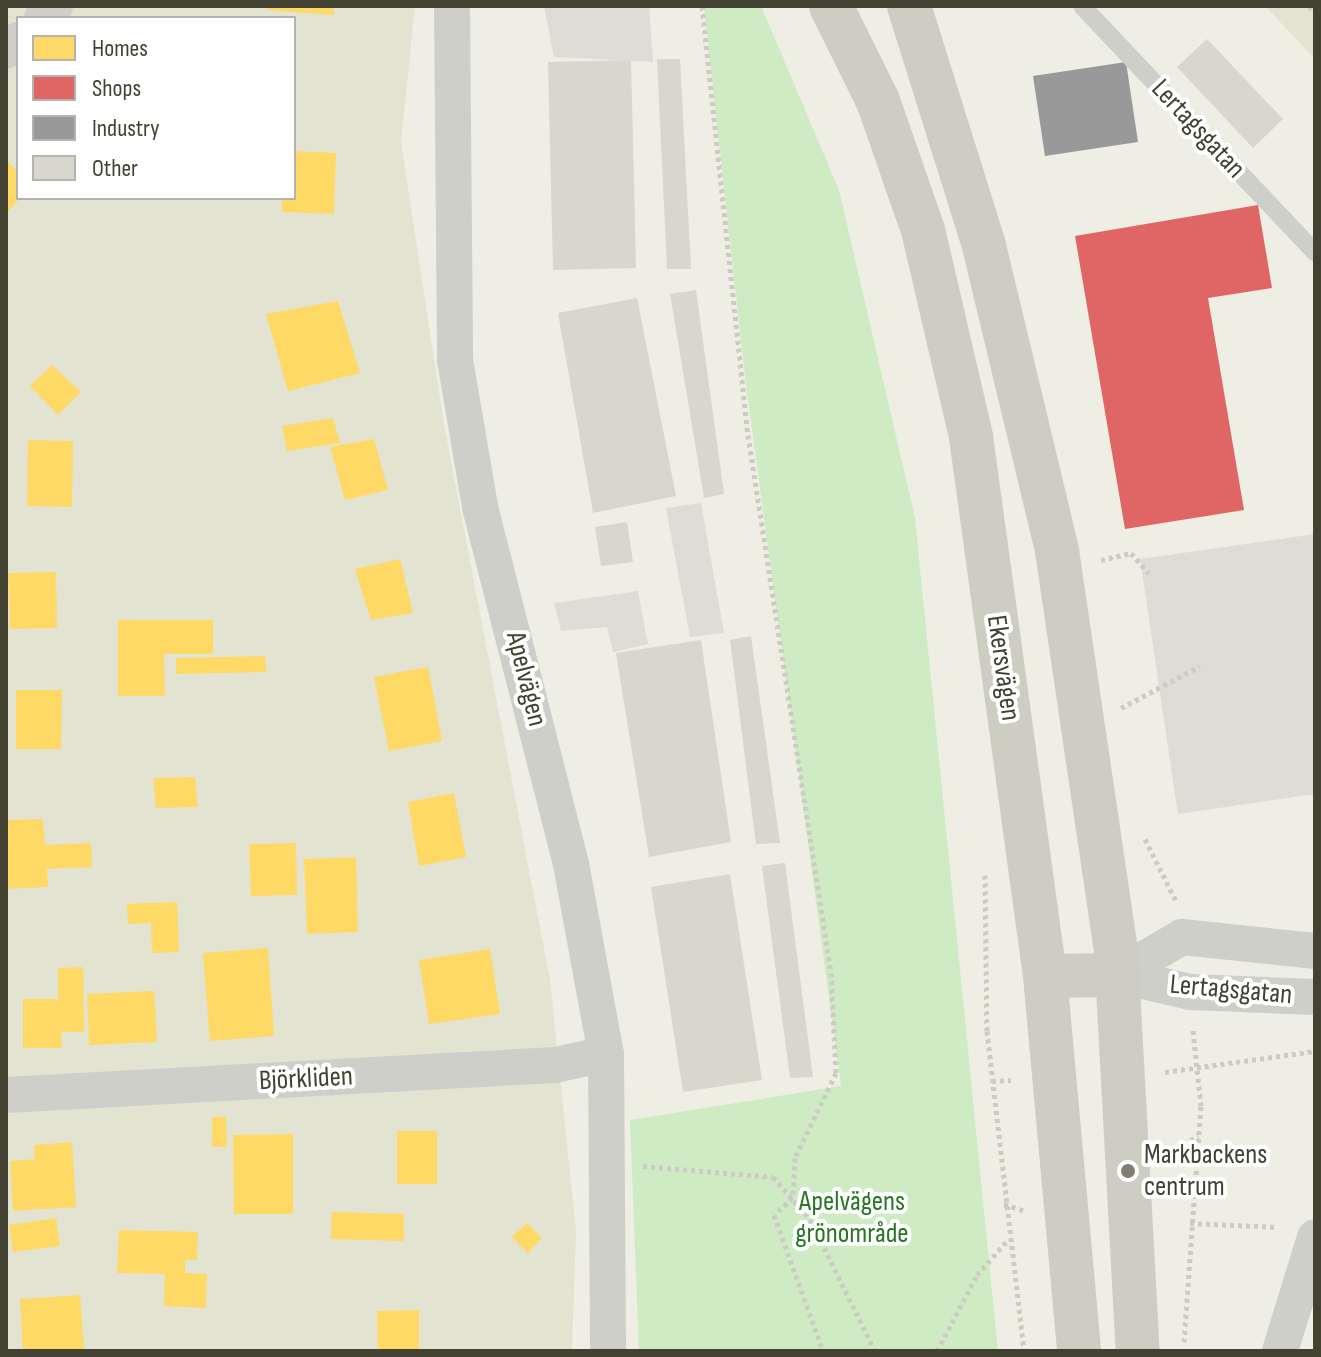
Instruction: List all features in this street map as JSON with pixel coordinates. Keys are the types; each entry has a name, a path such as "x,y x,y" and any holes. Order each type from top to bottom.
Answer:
{"main road":[{"name":"Ekersvägen","path":"831,6 878,101 923,230 971,437 1045,976 1079,1351"},
{"path":"909,6 984,246 1057,551 1117,975 1138,1351"},
{"path":"1045,976 1117,975"}],"street":[{"name":"Apelvägen","path":"452,6 455,360 480,507 571,864 606,1054 608,1351"},
{"name":"Lertagsgatan","path":"1117,975 1182,937 1315,951"},
{"name":"Lertagsgatan","path":"1117,975 1190,992 1315,997"},
{"name":"Björkliden","path":"6,1095 555,1065 606,1054"},
{"path":"1280,1351 1299,1232"}],"lane":[{"name":"Lertagsgatan","path":"1082,6 1315,252"}],"path":[{"path":"702,6 748,435 831,973 836,1073 795,1158 793,1198 774,1215 823,1351"},
{"path":"1309,6 1315,12"},
{"path":"1093,562 1131,553 1149,573"},
{"path":"1117,710 1200,666"},
{"path":"985,865 987,1031 1007,1241 1024,1351"},
{"path":"1183,1351 1198,1136 1192,1014"},
{"path":"1197,1071 1315,1051"},
{"path":"1154,1159 1198,1136"},
{"path":"606,1164 756,1171 793,1198 875,1351"},
{"path":"1003,1204 1030,1213"},
{"path":"1190,1223 1299,1232"},
{"path":"937,1351 977,1275 1007,1241"}],"shaded area":[{"path":"6,6 415,6 401,142 444,425 550,980 576,1232 572,1351 6,1351"},
{"path":"544,6 649,6 653,62 554,57"},
{"path":"1265,6 1315,6 1315,59"},
{"path":"701,503 724,633 690,637 666,508"},
{"path":"1315,534 1315,794 1178,814 1140,559"},
{"path":"638,591 648,644 613,652 607,627 561,631 554,603"}],"green space":[{"name":"Apelvägens grönområde","path":"704,6 761,6 839,190 915,518 998,1351 639,1351 630,1120 841,1086 745,377"}],"building: Homes":[{"path":"268,6 334,6 334,15 267,10"},
{"path":"296,151 336,153 334,214 282,212 282,200 296,200"},
{"path":"6,160 16,170 18,200 6,214"},
{"path":"338,301 360,373 288,391 266,314"},
{"path":"52,365 81,392 58,415 30,386"},
{"path":"333,418 340,443 287,451 282,426"},
{"path":"374,439 388,490 345,500 330,447"},
{"path":"28,440 73,441 72,507 27,506"},
{"path":"400,559 413,613 371,620 355,569"},
{"path":"56,572 57,628 10,629 8,573"},
{"path":"118,620 213,620 213,654 164,654 165,696 118,696"},
{"path":"265,656 266,672 176,674 176,658"},
{"path":"428,667 442,741 389,751 374,677"},
{"path":"16,690 62,690 61,749 16,749"},
{"path":"195,777 198,807 156,808 153,778"},
{"path":"454,793 466,857 419,866 408,802"},
{"path":"43,819 45,845 91,843 92,867 47,869 48,887 6,889 6,820"},
{"path":"296,843 297,895 251,896 249,844"},
{"path":"356,857 358,932 307,934 304,859"},
{"path":"177,902 179,952 152,953 151,923 128,924 127,904"},
{"path":"268,948 274,1036 210,1041 203,953"},
{"path":"490,949 500,1014 429,1024 419,960"},
{"path":"83,967 84,1032 61,1032 62,1048 23,1048 23,999 58,999 58,968"},
{"path":"154,991 157,1042 89,1045 87,994"},
{"path":"212,1117 226,1117 227,1147 212,1147"},
{"path":"397,1131 437,1131 437,1184 397,1184"},
{"path":"293,1134 293,1214 234,1214 233,1135"},
{"path":"72,1142 76,1207 13,1211 10,1161 35,1159 34,1145"},
{"path":"332,1212 404,1214 404,1241 331,1239"},
{"path":"56,1218 60,1246 13,1252 9,1225"},
{"path":"527,1223 542,1238 528,1253 512,1237"},
{"path":"119,1230 198,1232 197,1260 185,1260 185,1273 207,1274 206,1308 164,1306 165,1274 117,1273"},
{"path":"80,1295 84,1351 23,1351 20,1299"},
{"path":"419,1310 419,1351 378,1351 377,1311"}],"building: Shops":[{"path":"1258,205 1272,288 1208,298 1244,510 1125,529 1075,236"}],"building: Industry":[{"path":"1126,62 1138,142 1045,156 1033,76"}],"building: Other":[{"path":"1207,39 1283,119 1253,148 1177,67"},
{"path":"657,59 680,59 691,269 667,269"},
{"path":"631,60 636,268 553,270 548,62"},
{"path":"696,290 724,494 704,498 670,294"},
{"path":"637,298 676,496 593,513 558,313"},
{"path":"627,522 633,562 601,566 595,527"},
{"path":"751,636 780,843 756,844 730,640"},
{"path":"701,640 731,842 649,857 616,653"},
{"path":"785,863 813,1077 790,1078 762,866"},
{"path":"730,874 762,1080 683,1092 651,887"}],"place":[{"name":"Markbackens centrum","path":"1128,1171"}]}
